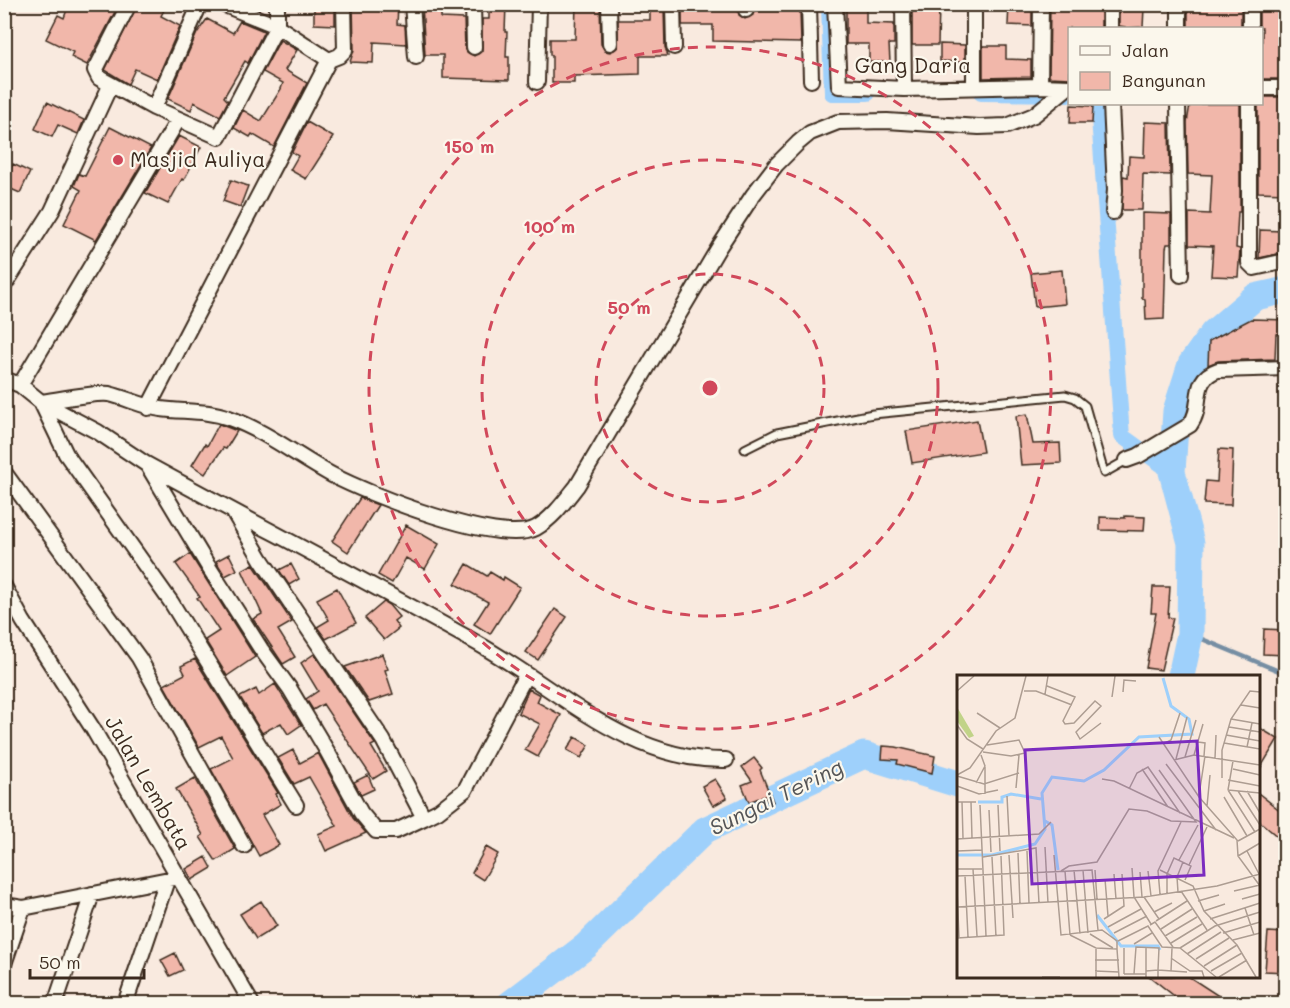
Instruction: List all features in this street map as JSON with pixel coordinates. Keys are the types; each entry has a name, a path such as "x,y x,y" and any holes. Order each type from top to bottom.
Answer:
{"street":[{"path":"129,4 95,70 99,78 110,86 219,138 277,26 277,4"},
{"path":"154,108 200,4"},
{"path":"222,4 277,26 329,60"},
{"path":"148,408 329,60 339,56 345,50 344,4"},
{"path":"412,4 416,57"},
{"path":"473,4 474,47"},
{"path":"537,82 539,4"},
{"path":"609,4 610,43"},
{"path":"673,4 674,47"},
{"path":"809,4 812,80"},
{"name":"Gang Daria","path":"835,4 838,86 904,89 1040,86 1066,89"},
{"path":"903,4 904,89"},
{"path":"974,4 974,87"},
{"path":"1040,86 1041,4"},
{"path":"1110,4 1110,27"},
{"path":"1179,4 1179,27"},
{"path":"1250,4 1250,27"},
{"path":"4,286 52,211 110,86"},
{"path":"1263,88 1286,88"},
{"path":"41,402 107,394 148,408 193,411 226,417 257,429 333,475 399,504 457,522 498,531 534,529 554,515 577,486 724,238 776,165 798,143 810,134 838,122 887,121 980,127 1007,126 1034,115 1066,89"},
{"path":"1111,105 1115,190 1113,212"},
{"path":"1178,105 1181,275"},
{"path":"1250,105 1249,263 1254,268 1286,261"},
{"path":"20,385 178,120"},
{"path":"1127,460 1138,456 1190,425 1194,417 1200,384 1208,374 1218,370 1286,368"},
{"path":"4,379 20,385 41,402 98,432 146,464 505,658 571,705 639,742 704,760 726,760"},
{"path":"41,402 66,454 171,602 296,805"},
{"path":"146,464 261,650 290,689 361,813 376,831 396,831 438,811 465,790 526,675"},
{"path":"4,472 139,658 244,846"},
{"path":"232,511 261,559 383,740 424,818"},
{"name":"Jalan Lembata","path":"6,593 93,729 173,878 251,1003"},
{"path":"4,905 23,908 173,878"},
{"path":"125,1004 173,878"},
{"path":"55,1004 92,894"},
{"path":"4,964 23,908"}],"lane":[{"path":"745,449 777,433 873,414 1065,395 1075,398 1084,406 1104,473 1127,460"}],"building":[{"path":"69,4 119,4 87,65 71,57 73,52 46,39 58,15 64,18"},
{"path":"138,4 167,4 161,16 180,26 157,79 135,69 128,84 105,70"},
{"path":"314,4 335,4 335,25 314,24"},
{"path":"353,4 398,6 397,24 405,25 406,44 374,42 373,63 350,62 354,50"},
{"path":"422,4 441,4 441,18 464,19 465,48 474,56 482,51 482,19 489,19 489,4 506,4 505,32 507,32 506,57 509,57 509,80 443,78 443,55 425,55"},
{"path":"576,4 600,4 601,44 605,51 610,52 618,47 618,20 650,20 650,8 664,8 665,47 668,56 640,56 640,74 574,76 574,83 552,83 550,39 575,39"},
{"path":"713,4 737,4 739,15 745,19 753,15 755,4 760,4 760,10 800,10 801,43 713,41 713,25 682,25 682,8 713,9"},
{"path":"846,4 861,4 861,9 866,9 866,23 894,24 894,44 889,44 890,62 869,62 869,44 846,44"},
{"path":"912,4 939,4 938,45 912,45"},
{"path":"1009,4 1032,4 1032,26 1008,25"},
{"path":"1101,4 1101,27 1068,27 1068,78 1049,77 1050,5"},
{"path":"1188,4 1241,4 1241,27 1188,27"},
{"path":"1259,4 1286,4 1286,79 1263,79 1263,27 1259,27"},
{"path":"1119,7 1144,8 1143,27 1119,26"},
{"path":"207,19 233,33 240,21 264,31 248,63 245,61 224,97 228,101 220,116 194,102 191,110 168,99 197,33"},
{"path":"280,40 297,50 285,70 307,83 274,147 252,134 250,137 234,128 243,110 261,121 281,89 283,83 263,72"},
{"path":"940,44 965,45 965,62 940,61"},
{"path":"983,46 1006,46 1006,59 1031,60 1031,77 983,78"},
{"path":"1263,97 1286,97 1286,193 1258,192 1258,105 1263,105"},
{"path":"47,102 84,120 78,134 58,125 52,137 35,129"},
{"path":"1071,105 1093,106 1092,123 1070,123"},
{"path":"1190,105 1240,105 1240,212 1238,212 1236,248 1240,249 1238,277 1211,276 1213,246 1189,245 1189,213 1210,214 1212,175 1188,174 1187,123"},
{"path":"307,122 333,137 306,179 290,170 298,156 292,152"},
{"path":"1145,122 1169,123 1170,175 1143,174 1142,210 1122,210 1123,176 1128,177 1129,156 1144,157"},
{"path":"110,127 151,148 96,240 64,224 81,190 74,186 79,174 85,176"},
{"path":"179,136 201,147 184,180 182,179 168,204 145,193"},
{"path":"13,164 30,172 20,193 4,186"},
{"path":"231,180 248,186 240,207 223,201"},
{"path":"1142,213 1171,214 1171,244 1167,244 1166,248 1164,319 1146,320 1145,299 1142,298"},
{"path":"1260,230 1282,231 1282,253 1259,258"},
{"path":"1062,270 1065,304 1035,307 1031,273"},
{"path":"1251,319 1286,320 1286,335 1276,334 1275,359 1218,361 1208,365 1209,341"},
{"path":"1027,414 1033,444 1060,443 1061,463 1021,465 1016,416"},
{"path":"977,420 983,452 912,463 906,431"},
{"path":"219,424 237,431 226,449 223,448 205,474 192,465 205,444 207,446"},
{"path":"1219,449 1233,450 1231,505 1204,504 1206,481 1217,482"},
{"path":"360,498 378,505 348,552 332,541"},
{"path":"1125,516 1145,517 1144,531 1100,530 1100,517 1125,518"},
{"path":"406,525 439,544 425,569 406,558 392,583 378,575"},
{"path":"190,554 255,657 227,676 205,640 219,631 197,598 200,597 176,564"},
{"path":"229,554 237,570 225,576 216,561"},
{"path":"253,564 292,622 278,630 295,657 283,664 253,619 262,614 242,570"},
{"path":"291,564 299,579 289,585 279,570"},
{"path":"467,564 487,576 490,572 520,587 490,634 474,624 488,602 455,584"},
{"path":"1153,587 1170,587 1168,617 1173,618 1161,670 1146,668 1156,613 1151,613"},
{"path":"337,588 356,623 326,639 317,627 329,620 317,599"},
{"path":"384,602 399,617 394,621 399,628 384,640 365,618"},
{"path":"555,609 567,617 538,660 526,652"},
{"path":"1264,629 1286,630 1286,655 1263,654"},
{"path":"314,654 375,744 371,746 386,771 373,779 323,704 313,710 306,699 318,691 301,663"},
{"path":"382,654 388,669 385,670 393,694 369,702 345,667"},
{"path":"195,659 278,793 276,794 281,804 262,815 279,845 259,856 211,769 233,758 221,736 199,747 164,685 185,674 181,666"},
{"path":"275,684 301,725 288,734 281,723 262,733 240,697 256,689 259,695"},
{"path":"529,689 540,695 537,702 561,715 538,757 525,750 540,724 518,713"},
{"path":"1260,728 1278,739 1260,769"},
{"path":"575,737 589,745 581,758 567,750"},
{"path":"883,746 935,756 932,773 897,764 898,760 882,759"},
{"path":"293,750 300,763 318,753 353,818 366,833 326,851 318,834 337,826 309,777 294,784 278,758"},
{"path":"754,758 762,768 760,770 773,802 769,804 764,796 749,802 742,785 752,781 742,767"},
{"path":"368,775 374,789 361,795 354,782"},
{"path":"195,778 235,849 216,861 200,837 203,835 176,789"},
{"path":"715,779 727,798 713,806 702,786"},
{"path":"1260,795 1286,815 1286,831 1279,838 1260,822"},
{"path":"486,847 498,854 483,880 472,873"},
{"path":"206,857 212,868 192,880 186,869"},
{"path":"261,901 277,926 256,939 240,914"},
{"path":"1268,932 1286,933 1286,972 1265,971"},
{"path":"175,953 183,970 170,976 161,960"},
{"path":"1152,978 1191,978 1231,1004 1175,1004 1178,999"}],"waterway":[{"path":"829,5 832,93 868,93"},
{"path":"981,93 1068,94"},
{"path":"1098,105 1122,436 1172,472"},
{"name":"Sungai Tering","path":"1181,675 1190,634 1191,543 1172,472 1176,411 1191,364 1213,333 1255,297 1286,290"},
{"path":"1190,634 1286,674"},
{"name":"Sungai Tering","path":"510,1004 586,946 705,830 864,755 957,784"}],"place":[{"name":"Masjid Auliya","path":"118,160"}]}
